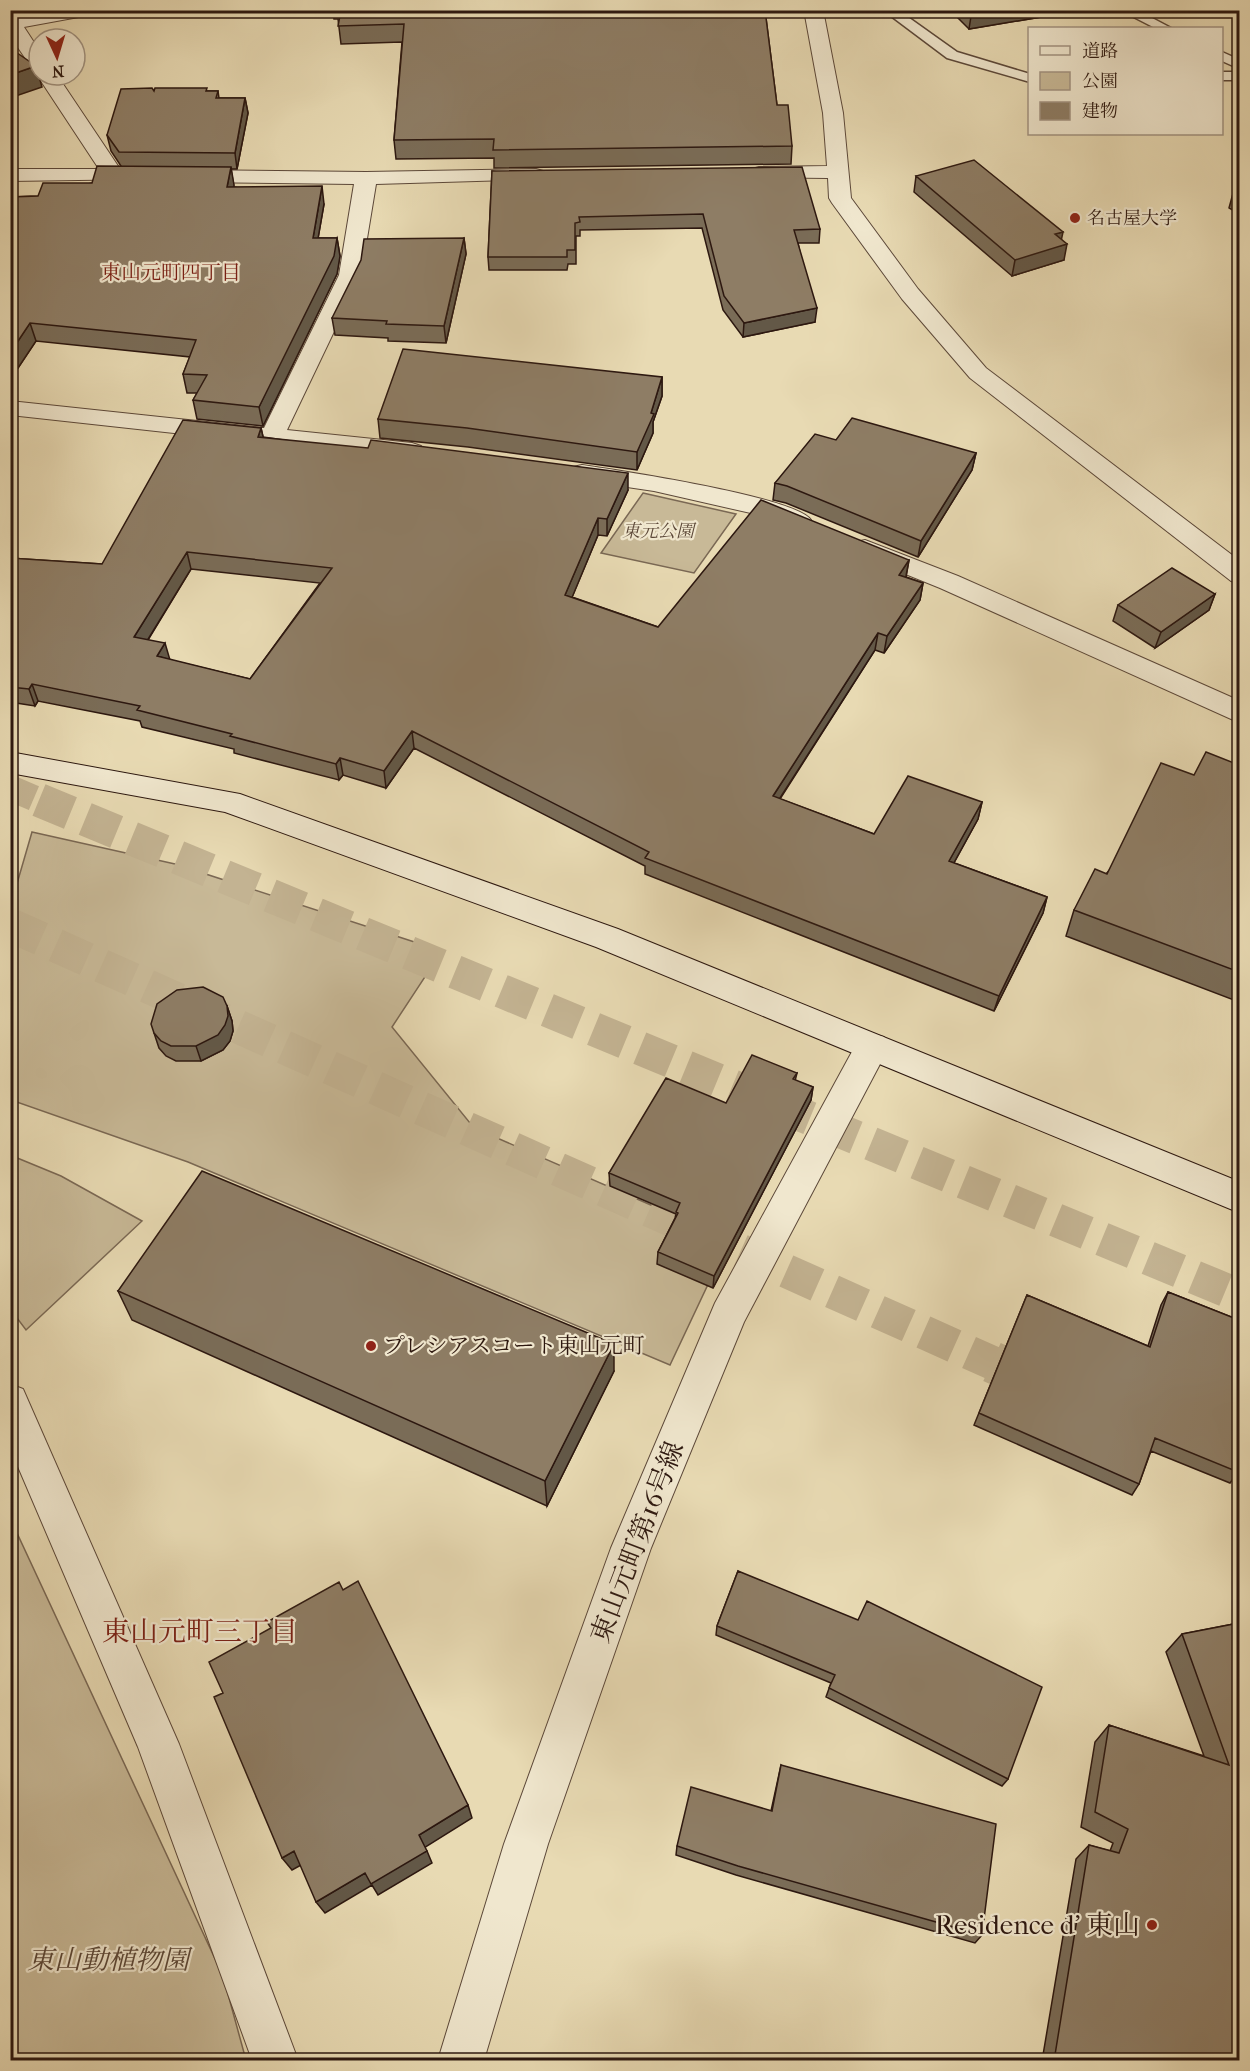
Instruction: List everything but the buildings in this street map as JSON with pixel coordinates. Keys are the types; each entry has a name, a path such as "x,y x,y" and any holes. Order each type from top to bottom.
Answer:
{"street":[{"path":"27,46 11,22 84,10"},
{"path":"813,10 833,113 840,198 910,294 978,373 1239,575"},
{"path":"55,87 114,175"},
{"path":"744,173 838,172"},
{"path":"10,175 366,178 555,175"},
{"path":"272,436 350,275 366,178"},
{"path":"10,408 434,453"},
{"path":"561,470 654,483 776,511 949,582 1239,713"},
{"path":"10,762 229,802 608,938 1239,1198"},
{"name":"東山元町第16号線","path":"461,2061 526,1844 632,1548 728,1315 872,1047"},
{"path":"10,1402 158,1744 275,2061"}],"lane":[{"path":"889,10 952,55 1028,78"},
{"path":"1126,10 1162,27"},
{"path":"1223,57 1239,65"},
{"path":"1223,76 1239,76"}],"green space":[{"name":"東元公園","path":"643,493 736,514 694,573 601,553"},
{"path":"32,832 175,864 442,951 392,1027 474,1128 660,1209 728,1242 670,1365 188,1162 11,1100 11,887 16,887"},
{"path":"10,1155 61,1176 142,1221 26,1330 11,1310"},
{"name":"東山動植物園","path":"10,1518 223,1976 246,2060 11,2060"}],"tunnel":[{"path":"10,788 43,802"},
{"path":"39,800 1240,1296"},
{"path":"10,925 995,1364"},
{"path":"992,1362 1038,1383"}],"place":[{"name":"名古屋大学","path":"1075,218"},
{"name":"プレシアスコート東山元町","path":"371,1346"},
{"name":"Residence d’ 東山","path":"1152,1925"}],"district":[{"name":"東山元町四丁目","path":"171,272"},
{"name":"東山元町三丁目","path":"200,1631"}]}
